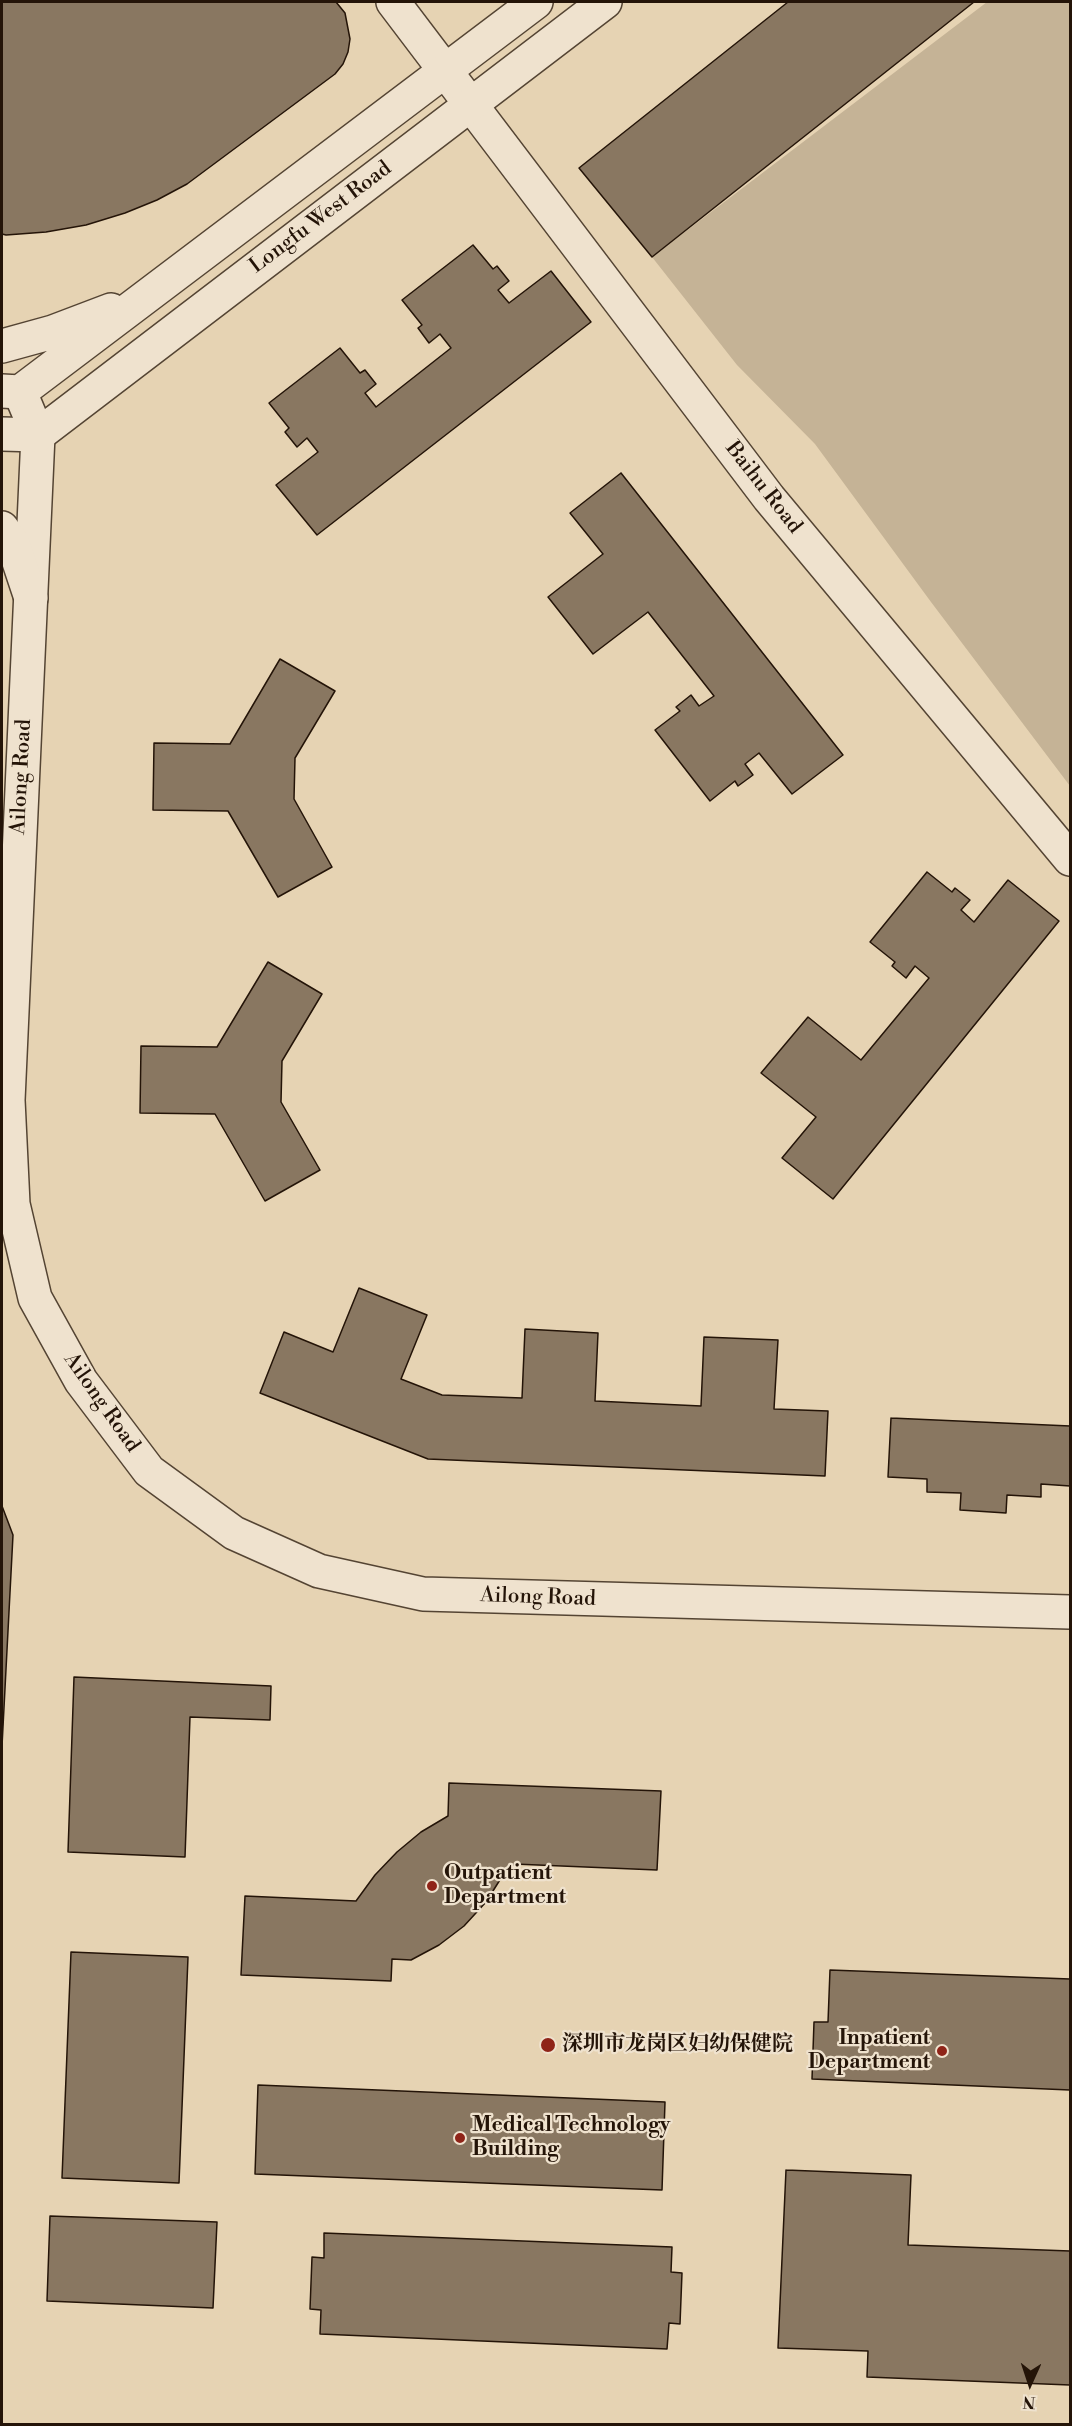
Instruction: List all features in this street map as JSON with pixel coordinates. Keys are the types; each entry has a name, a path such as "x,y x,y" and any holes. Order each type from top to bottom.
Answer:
{"street":[{"name":"Baihu Road","path":"393,2 472,103 769,498 1071,859"},
{"name":"Longfu West Road","path":"11,392 146,297 536,2"},
{"name":"Longfu West Road","path":"38,435 605,2"},
{"path":"2,346 53,332 146,297"},
{"name":"Ailong Road","path":"11,392 38,435 8,1100 13,1204 35,1298 81,1381 149,1471 234,1533 319,1571 423,1594 1071,1612"},
{"path":"2,434 38,435"},
{"path":"2,528 13,544 31,598"}],"shaded area":[{"path":"987,2 1070,2 1070,786 815,444 737,365 652,257"}],"building":[{"path":"2,2 336,2 345,13 350,39 343,64 335,74 187,184 125,213 86,225 46,232 6,235 2,234"},
{"path":"788,2 974,2 652,257 579,168"},
{"path":"473,245 493,269 497,266 509,281 498,290 509,303 551,271 591,322 317,535 276,485 318,452 307,438 297,447 285,432 289,428 269,403 340,348 360,373 365,370 376,384 365,393 376,407 451,348 440,334 429,343 418,328 422,325 402,300"},
{"path":"621,473 843,755 792,794 759,753 745,764 753,775 738,786 735,781 710,801 655,730 680,711 676,707 691,695 699,706 714,696 648,612 593,654 548,597 603,554 570,513"},
{"path":"280,659 335,691 295,758 294,799 332,867 278,897 228,811 153,810 154,743 230,744"},
{"path":"927,872 952,892 955,888 970,900 961,910 974,922 1008,880 1059,921 833,1199 782,1158 816,1117 761,1073 808,1017 861,1060 929,978 915,966 906,978 892,966 895,962 870,942"},
{"path":"268,962 322,994 282,1061 281,1102 320,1170 265,1201 215,1114 140,1113 141,1046 217,1047"},
{"path":"359,1288 427,1315 401,1379 442,1395 522,1398 525,1329 598,1333 595,1401 701,1406 704,1337 778,1340 774,1409 828,1411 825,1476 428,1459 260,1393 284,1332 333,1352"},
{"path":"891,1418 1070,1426 1070,1486 1041,1484 1041,1497 1007,1495 1006,1513 960,1510 961,1493 927,1492 927,1479 888,1477"},
{"path":"2,1506 13,1535 2,1746"},
{"path":"74,1677 271,1686 270,1720 190,1717 185,1857 68,1852"},
{"name":"Outpatient Department","path":"449,1783 661,1791 657,1870 514,1864 503,1875 486,1902 464,1926 439,1945 411,1960 392,1959 391,1981 241,1975 245,1896 356,1901 375,1875 397,1852 421,1832 448,1816"},
{"path":"71,1952 188,1957 179,2183 62,2178"},
{"name":"Inpatient Department","path":"830,1970 1070,1979 1070,2090 812,2079 814,2022 828,2022"},
{"name":"Medical Technology Building","path":"258,2085 665,2102 662,2190 255,2174"},
{"path":"786,2170 911,2175 908,2245 1070,2251 1070,2385 867,2377 868,2351 778,2348"},
{"path":"50,2216 217,2222 213,2308 47,2301"},
{"path":"324,2233 672,2247 671,2272 682,2273 680,2324 669,2323 667,2349 320,2334 321,2310 310,2309 312,2257 324,2258"}],"place":[{"name":"Outpatient Department","path":"432,1886"},
{"name":"深圳市龙岗区妇幼保健院","path":"548,2045"},
{"name":"Inpatient Department","path":"942,2051"},
{"name":"Medical Technology Building","path":"460,2138"}]}
